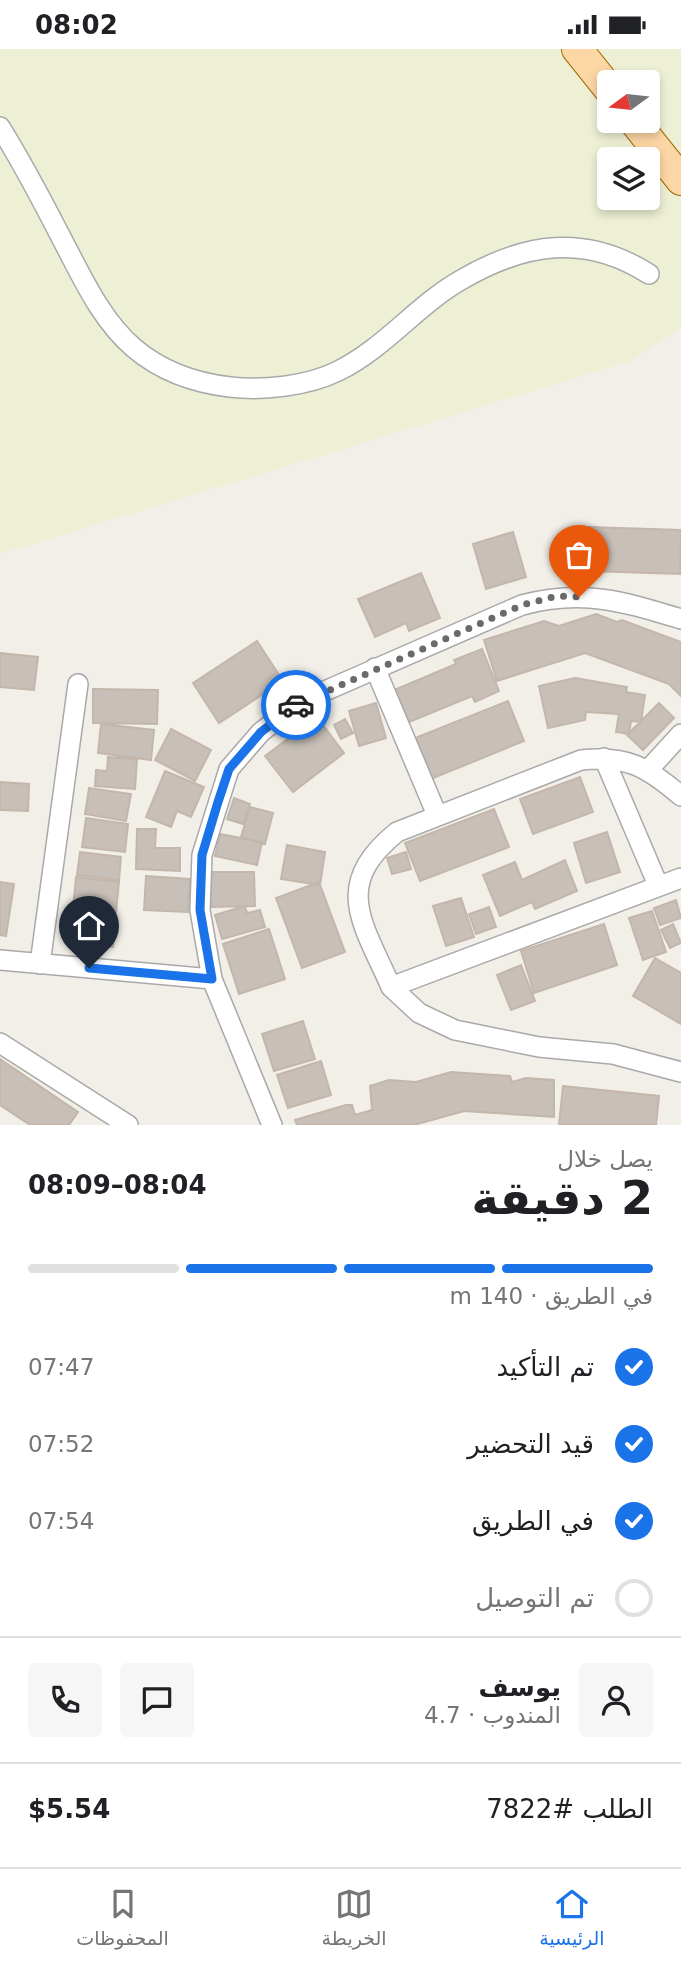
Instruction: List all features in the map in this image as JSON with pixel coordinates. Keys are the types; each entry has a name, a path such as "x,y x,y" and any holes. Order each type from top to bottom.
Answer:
{"main road":[{"path":"577,49 597,74"},
{"path":"644,133 681,180"}],"street":[{"path":"0,127 22,162 85,284 111,324 133,347 162,369 209,385 251,390 295,384 337,372 374,350 460,280 523,251 550,246 589,249 626,260 649,274"},
{"path":"272,1125 212,979 200,910 202,855 229,769 261,732 302,701 522,605 557,596 600,598 681,619"},
{"path":"374,668 437,815"},
{"path":"40,964 78,684"},
{"path":"649,769 681,734"},
{"path":"604,758 658,885"},
{"path":"681,796 649,769 604,758 581,760 397,832 373,851 362,870 356,898 361,918 391,987 419,1013 455,1030 539,1047 612,1054 681,1072"},
{"path":"391,987 681,878"},
{"path":"0,960 212,979"},
{"path":"0,1043 128,1125"}],"green space":[{"path":"0,49 681,49 681,327 631,361 0,554"}],"building":[{"path":"589,527 681,530 680,574 588,571"},
{"path":"513,532 526,577 486,589 473,544"},
{"path":"421,573 440,618 409,631 406,623 375,637 358,599"},
{"path":"596,614 617,622 622,620 681,642 681,696 669,684 585,653 497,681 484,640 544,621 559,626"},
{"path":"257,641 283,681 219,723 193,683"},
{"path":"482,649 499,691 475,702 472,696 407,723 394,690 456,664 454,660"},
{"path":"0,653 38,657 34,690 0,687"},
{"path":"575,678 627,687 626,692 645,695 641,722 631,721 629,734 616,732 619,714 586,712 585,720 548,728 539,686"},
{"path":"93,689 158,690 157,724 93,723"},
{"path":"508,701 524,741 431,779 415,738"},
{"path":"376,703 386,738 359,746 349,711"},
{"path":"659,703 674,718 643,750 627,735"},
{"path":"317,717 344,753 293,792 265,756"},
{"path":"345,719 353,733 341,739 334,725"},
{"path":"101,724 154,730 151,760 98,753"},
{"path":"171,729 211,750 195,781 155,760"},
{"path":"108,757 137,759 135,789 95,786 96,770 107,771"},
{"path":"165,771 204,787 191,817 177,811 171,827 146,817"},
{"path":"580,777 593,812 533,834 520,799"},
{"path":"0,782 29,784 28,811 0,810"},
{"path":"89,788 131,794 126,821 85,814"},
{"path":"234,798 250,804 243,824 227,819"},
{"path":"250,807 273,813 265,844 241,837"},
{"path":"494,809 509,847 420,881 405,843"},
{"path":"86,818 128,824 125,852 82,847"},
{"path":"137,829 156,829 155,848 180,848 180,871 136,869"},
{"path":"607,832 620,872 586,883 574,843"},
{"path":"220,834 262,842 257,865 215,856"},
{"path":"287,845 325,852 320,885 281,879"},
{"path":"80,852 121,857 119,880 77,875"},
{"path":"406,852 411,869 392,874 387,858"},
{"path":"565,860 577,891 535,909 532,902 500,916 483,875 515,862 522,880"},
{"path":"210,872 254,872 255,906 211,907"},
{"path":"146,876 190,879 188,912 144,910"},
{"path":"76,877 119,882 116,912 73,908"},
{"path":"0,882 14,884 6,936 0,935"},
{"path":"319,882 345,952 302,968 276,898"},
{"path":"461,898 474,937 446,946 433,906"},
{"path":"676,900 681,918 660,925 654,908"},
{"path":"245,906 247,913 260,910 265,927 222,939 215,915"},
{"path":"489,907 496,927 476,934 469,914"},
{"path":"652,911 666,952 643,960 629,918"},
{"path":"70,913 116,917 113,947 67,942"},
{"path":"604,924 617,965 534,993 521,951"},
{"path":"673,924 681,943 670,948 661,930"},
{"path":"269,929 285,979 239,994 223,944"},
{"path":"655,958 681,973 681,1024 633,996"},
{"path":"521,965 535,1001 511,1010 497,975"},
{"path":"303,1021 315,1059 274,1071 262,1034"},
{"path":"0,1059 78,1112 69,1125 30,1125 0,1105"},
{"path":"321,1061 331,1095 288,1108 277,1075"},
{"path":"451,1072 510,1076 512,1082 526,1078 554,1080 554,1117 464,1111 414,1125 297,1125 295,1120 346,1105 352,1105 355,1115 372,1110 370,1086 389,1080 416,1082"},
{"path":"563,1086 659,1096 656,1125 559,1125"}],"way so far":[{"path":"296,705 374,668 522,605 557,596 579,597"}],"route":[{"path":"89,968 212,979 200,910 202,855 218,802 229,769 261,732 296,705"}]}
